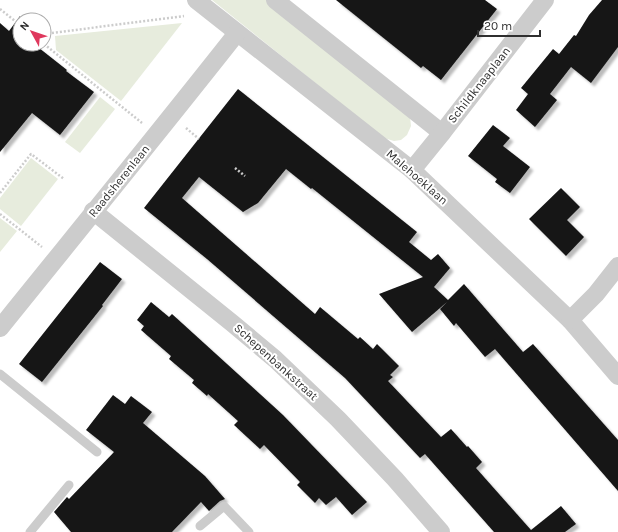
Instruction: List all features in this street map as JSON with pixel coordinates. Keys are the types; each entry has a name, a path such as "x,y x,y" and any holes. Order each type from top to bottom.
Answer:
{"street":[{"path":"275,0 442,133"},
{"name":"Schildknaaplaan","path":"412,170 545,0"},
{"name":"Malehoeklaan","path":"199,2 412,170 570,320 618,376"},
{"name":"Raadsherenlaan","path":"0,328 157,135 237,33"},
{"name":"Schepenbankstraat","path":"94,211 232,323 275,360 338,419 395,479 441,532"},
{"path":"570,320 596,294 618,266"}],"lane":[{"path":"0,374 97,452"},
{"path":"30,532 69,485"},
{"path":"200,526 224,506 249,532"}],"path":[{"path":"52,33 194,15 199,2"},
{"path":"0,9 12,19"},
{"path":"52,50 157,135"},
{"path":"0,193 31,154 64,179"},
{"path":"235,168 245,176"},
{"path":"0,214 56,259"}],"shaded area":[{"path":"212,0 266,0 410,117 411,126 407,135 401,140 394,141 384,138"},
{"path":"182,23 121,101 56,50 55,36"},
{"path":"100,97 115,109 80,153 65,142"},
{"path":"31,158 58,179 21,226 0,209 0,198"},
{"path":"0,218 17,231 0,252"}],"building":[{"path":"336,0 485,0 497,9 441,80 423,66 421,68"},
{"path":"602,0 618,0 618,47 591,83 571,67 550,94 557,100 535,127 516,110 528,94 521,88 553,49 559,54 574,35 576,36 589,15"},
{"path":"0,23 9,31 12,27 12,52 44,52 94,92 60,135 32,113 0,152"},
{"path":"238,89 417,232 409,242 431,260 438,254 450,268 434,287 448,300 464,284 523,352 533,344 618,440 618,491 495,349 485,357 456,323 454,326 440,309 447,302 412,332 379,294 423,277 286,169 258,203 243,212 199,177 182,198 315,314 320,307 358,339 360,337 373,349 377,344 399,366 390,375 393,377 388,381 441,437 451,429 467,447 468,446 482,462 476,468 531,530 561,506 576,524 565,532 494,532 425,454 420,458 345,378 207,259 144,208"},
{"path":"493,125 510,138 503,146 530,167 510,193 495,182 497,179 468,156"},
{"path":"561,188 580,207 567,220 584,237 566,256 529,219"},
{"path":"100,262 122,279 102,305 103,306 42,382 19,364"},
{"path":"151,302 169,317 172,314 283,415 367,502 352,515 336,497 326,505 319,498 315,503 297,485 300,482 264,445 260,449 234,425 238,421 208,394 207,396 192,383 194,380 169,359 171,356 141,330 144,326 137,320"},
{"path":"113,395 125,404 131,396 152,412 143,423 205,476 225,499 220,501 209,511 201,502 172,532 71,532 54,512 67,497 69,499 114,452 86,430"}]}
